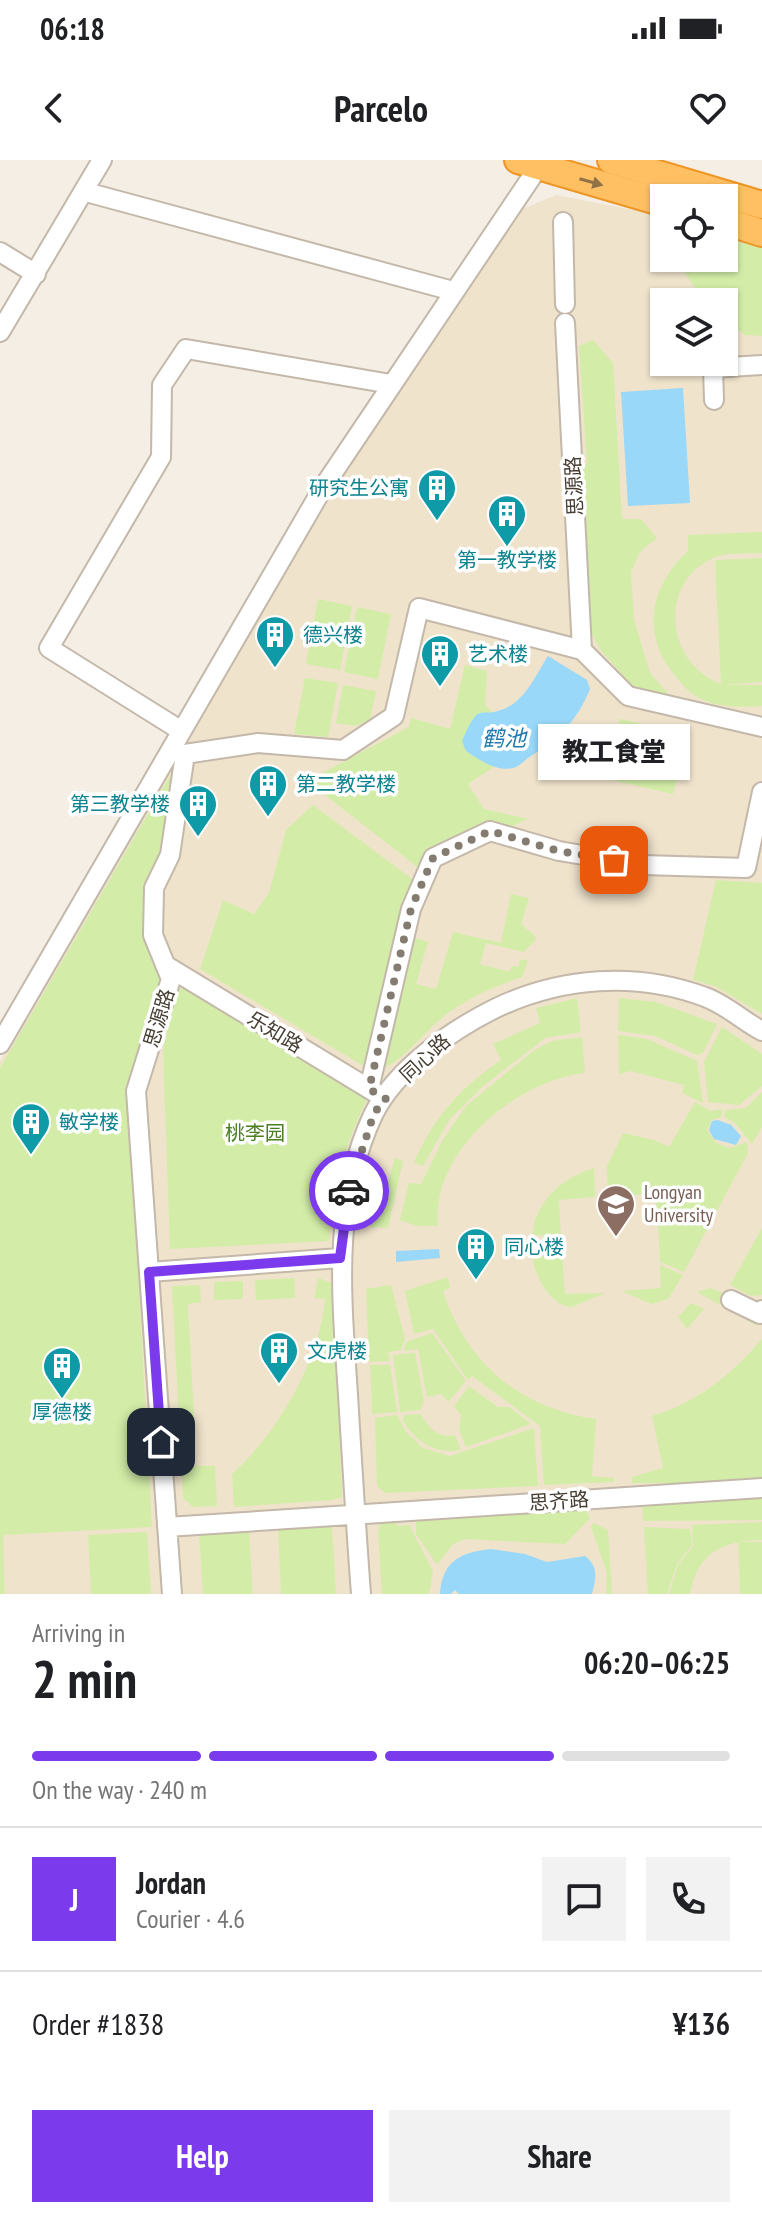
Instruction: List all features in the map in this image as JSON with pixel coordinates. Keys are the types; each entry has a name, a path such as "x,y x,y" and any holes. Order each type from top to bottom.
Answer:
{"highway":[{"path":"611,160 762,205"},
{"path":"529,163 650,199"},
{"path":"738,225 762,233"}],"street":[{"path":"0,332 86,192 102,160"},
{"path":"0,1044 324,486 453,291 529,163"},
{"path":"86,192 453,291"},
{"name":"思源路","path":"172,1594 136,1091 171,979 153,935 154,888 170,855 185,754 258,743 343,750 394,716 419,608 582,650 563,222"},
{"path":"0,252 36,274"},
{"path":"180,730 49,648 161,457 162,385 186,349 391,384"},
{"path":"714,400 713,368 762,365"},
{"path":"582,650 628,696 762,727"},
{"path":"369,1089 411,909 433,858 490,831 559,851 642,865 746,868 762,792"},
{"name":"乐知路","path":"165,965 386,1099"},
{"name":"同心路","path":"361,1594 340,1258 350,1182 374,1113 412,1065 461,1026 510,1002 570,983 639,980 707,997 762,1031"},
{"path":"149,1272 340,1258"},
{"path":"731,1300 760,1314 762,1310"},
{"name":"思齐路","path":"167,1527 762,1488"}],"shaded area":[{"path":"556,195 650,213 650,272 738,272 738,239 762,247 762,1594 0,1594 0,1061 186,737 381,414 508,215"}],"green space":[{"path":"738,241 762,248 762,336 745,335 738,330 738,288 694,288 684,272 738,272"},
{"path":"593,340 613,363 622,519 641,519 657,538 640,552 631,572 634,620 650,673 670,696 633,686 602,652 589,629 581,465 587,464 579,346"},
{"path":"762,532 762,553 713,558 695,570 683,586 676,604 675,623 689,660 703,674 721,684 715,560 762,558 762,682 723,685 762,685 762,706 713,703 688,690 663,657 656,641 654,625 659,593 666,578 688,551 688,535"},
{"path":"318,599 352,606 340,670 306,664"},
{"path":"357,607 391,614 378,679 344,672"},
{"path":"465,665 487,671 485,705 525,746 468,784 484,809 528,819 508,828 489,822 427,851 420,869 307,781 409,727 411,718 450,729"},
{"path":"305,678 338,683 328,737 294,734"},
{"path":"343,685 376,691 370,720 355,726 336,723"},
{"path":"620,719 686,734 673,794 607,779"},
{"path":"177,764 165,853 144,937 161,981 128,1089 152,1527 3,1535 5,1594 0,1594 0,1068"},
{"path":"313,805 416,882 367,1068 200,969 223,900 254,914 269,893 286,830"},
{"path":"716,880 762,883 762,1014 715,986 693,980"},
{"path":"511,894 529,898 521,924 537,938 524,952 486,943 480,964 510,972 512,966 518,967 521,959 528,961 522,977 456,1007 398,1060 382,1068 410,936 428,942 416,984 436,989 453,932 501,943"},
{"name":"桃李园","path":"190,988 352,1085 367,1099 341,1168 329,1241 170,1249 163,1051 176,991"},
{"path":"577,998 581,1032 545,1038 482,1087 449,1120 423,1166 414,1163 439,1118 461,1092 501,1060 493,1044 540,1023 536,1008"},
{"path":"619,998 656,1002 717,1024 703,1053 697,1055 655,1036 618,1031"},
{"path":"722,1027 762,1054 762,1086 739,1105 708,1102 704,1062"},
{"path":"618,1035 647,1039 697,1061 703,1103 682,1093 684,1085 630,1071 619,1074"},
{"path":"582,1037 585,1073 533,1089 483,1124 463,1146 448,1171 439,1198 438,1226 417,1226 400,1220 409,1183 421,1184 442,1141 466,1106 533,1051 552,1041"},
{"path":"762,1092 762,1127 752,1144 735,1123 724,1117 725,1110 746,1108"},
{"path":"695,1102 710,1111 722,1109 721,1117 712,1120 707,1130 716,1143 730,1148 747,1142 748,1153 684,1272 660,1262 656,1194 608,1196 607,1166 623,1133 669,1147"},
{"path":"395,1158 403,1161 388,1228 363,1226 369,1188 385,1192"},
{"path":"594,1168 595,1197 559,1200 561,1236 533,1235 539,1212 552,1192 561,1184"},
{"path":"762,1228 762,1295 751,1296 730,1285"},
{"path":"562,1255 565,1294 605,1293 572,1307 564,1306 552,1297 542,1284 533,1262 536,1256"},
{"path":"660,1265 683,1275 668,1299 651,1304 622,1291 661,1288"},
{"path":"448,1277 450,1288 443,1291 453,1317 482,1361 521,1393 544,1405 596,1419 592,1476 614,1478 614,1482 544,1485 540,1426 472,1376 468,1380 433,1329 414,1334 405,1291"},
{"path":"294,1278 295,1298 256,1300 255,1280"},
{"path":"318,1278 332,1283 342,1497 234,1507 232,1474 280,1417 315,1346 325,1299 314,1298"},
{"path":"243,1281 243,1299 214,1300 214,1282"},
{"path":"200,1285 201,1302 188,1304 195,1435 188,1436 189,1466 215,1466 217,1506 193,1507 183,1498 172,1286"},
{"path":"391,1285 405,1339 401,1350 388,1352 390,1361 369,1362 366,1289"},
{"path":"710,1288 726,1294 762,1318 757,1326 697,1292"},
{"path":"691,1303 704,1309 687,1329 678,1317"},
{"path":"432,1333 466,1381 449,1401 440,1394 427,1397 418,1349 404,1351 406,1342"},
{"path":"762,1339 762,1483 632,1483 632,1477 663,1468 652,1416 684,1403 713,1386"},
{"path":"415,1353 424,1401 420,1410 400,1412 393,1355"},
{"path":"370,1365 390,1365 397,1412 372,1414"},
{"path":"469,1386 498,1407 509,1407 531,1424 466,1447 459,1430 461,1415 454,1406"},
{"path":"421,1414 435,1431 455,1435 461,1450 443,1450 419,1440 402,1419 405,1415"},
{"path":"397,1415 406,1432 423,1448 450,1456 534,1428 538,1486 385,1493 377,1486 375,1418"},
{"path":"762,1498 762,1520 643,1521 642,1503"},
{"path":"584,1506 590,1518 565,1544 465,1539 453,1544 437,1565 416,1534 416,1514"},
{"path":"395,1516 397,1526 409,1525 433,1571 429,1594 382,1594 378,1533 380,1524"},
{"path":"762,1522 762,1540 724,1546 699,1568 690,1594 669,1594 678,1565 693,1546 692,1525"},
{"path":"594,1523 608,1530 612,1594 606,1594 607,1573 591,1527"},
{"path":"332,1525 336,1594 281,1594 278,1528"},
{"path":"644,1527 690,1529 692,1545 677,1564 667,1594 648,1594"},
{"path":"249,1531 253,1594 203,1594 199,1534"},
{"path":"147,1532 151,1594 91,1594 88,1535"},
{"path":"738,1542 762,1542 762,1594 740,1594"}],"water":[{"path":"683,388 690,503 628,506 621,392"},
{"name":"鹤池","path":"548,656 587,680 590,689 565,729 513,768 495,767 466,751 462,741 477,714 498,711 515,703"},
{"path":"712,1121 731,1125 741,1136 736,1145 714,1139 709,1130"},
{"path":"439,1249 440,1258 396,1262 396,1251"},
{"path":"491,1549 525,1554 547,1562 585,1556 593,1564 595,1573 592,1594 459,1594 455,1590 451,1594 440,1594 445,1573 455,1560"}],"way so far":[{"path":"349,1191 374,1113 386,1099 369,1089 411,909 433,858 490,831 559,851 614,860"}],"place":[{"name":"研究生公寓","path":"437,522"},
{"name":"第一教学楼","path":"507,548"},
{"name":"德兴楼","path":"275,669"},
{"name":"艺术楼","path":"440,688"},
{"name":"第二教学楼","path":"268,818"},
{"name":"第三教学楼","path":"198,838"},
{"name":"教工食堂","path":"614,860"},
{"name":"敏学楼","path":"31,1156"},
{"name":"Longyan University","path":"616,1238"},
{"name":"同心楼","path":"476,1281"},
{"name":"文虎楼","path":"279,1385"},
{"name":"厚德楼","path":"62,1400"}],"route":[{"path":"161,1442 149,1272 340,1258 349,1191"}]}
